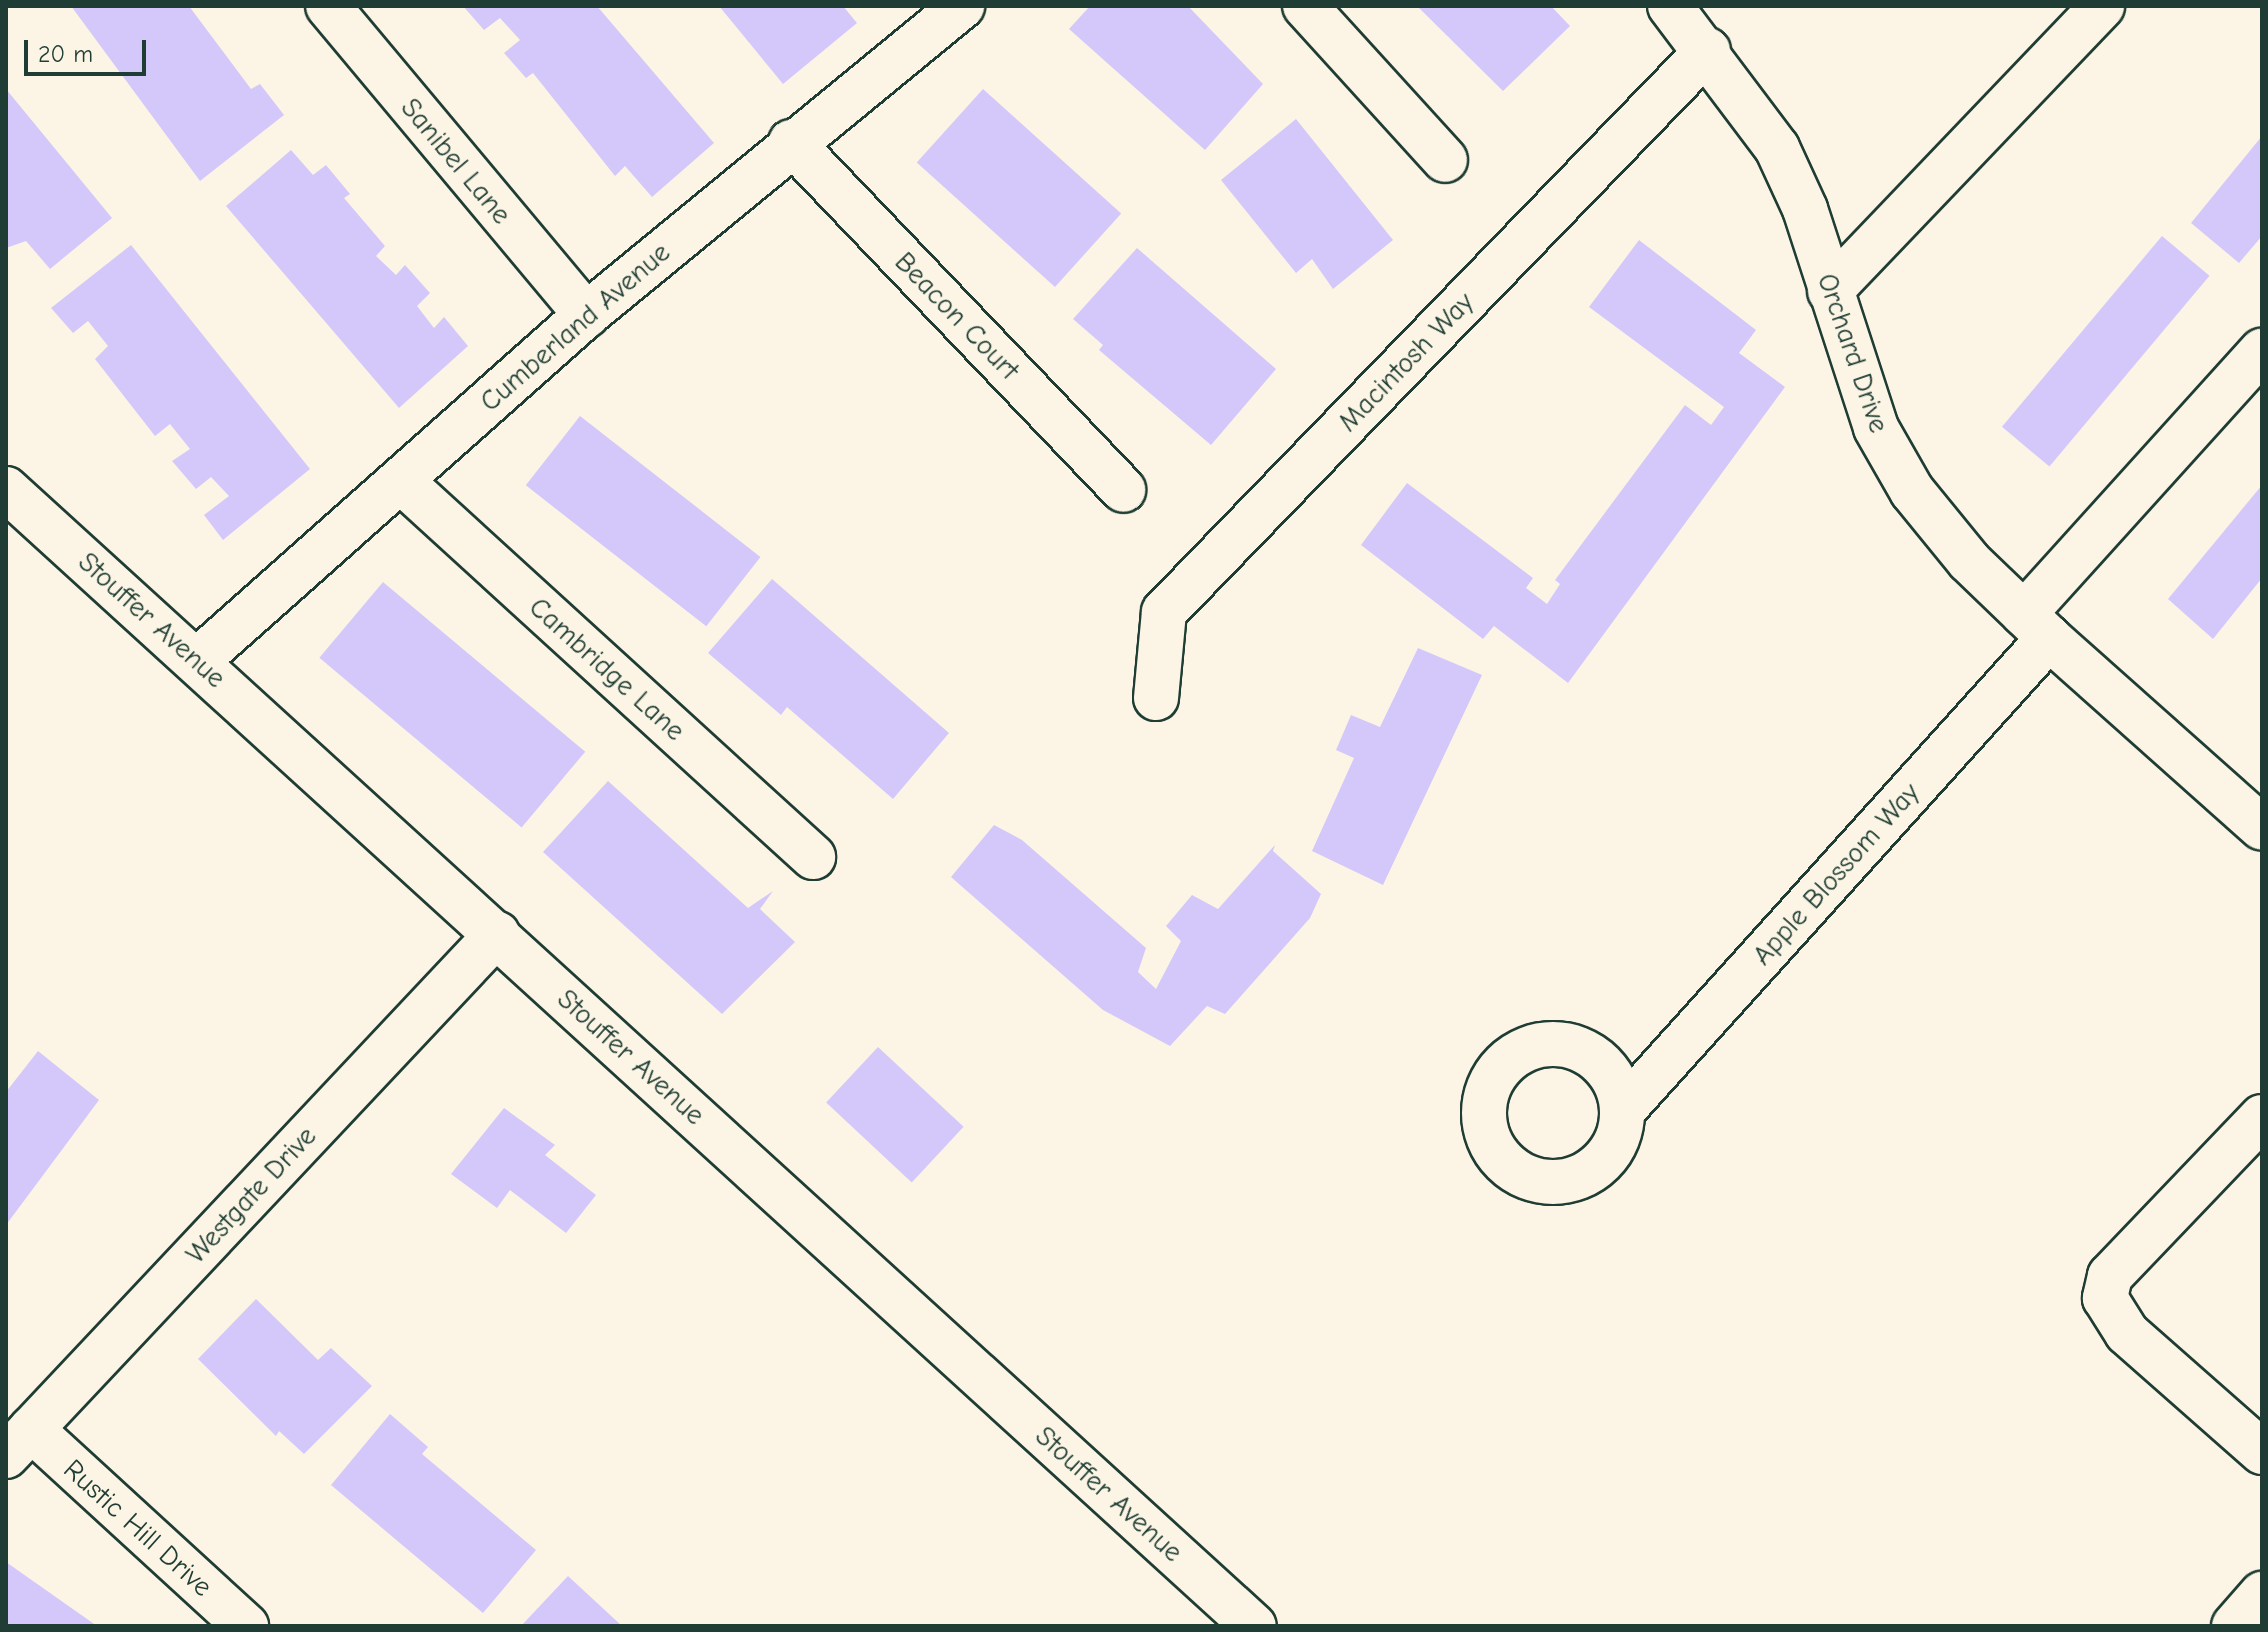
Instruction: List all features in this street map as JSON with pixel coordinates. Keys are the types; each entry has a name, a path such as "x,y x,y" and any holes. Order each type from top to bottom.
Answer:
{"street":[{"name":"Sanibel Lane","path":"328,6 586,315"},
{"name":"Cumberland Avenue","path":"198,660 586,315 791,142 962,6"},
{"path":"1305,6 1445,160"},
{"name":"Orchard Drive","path":"1670,6 1708,50 1777,148 1805,209 1876,428 1912,491 2036,626 2262,828"},
{"path":"1830,291 2102,6"},
{"name":"Macintosh Way","path":"1156,698 1164,612 1708,50"},
{"name":"Beacon Court","path":"791,142 1123,490"},
{"name":"Apple Blossom Way","path":"1623,1110 2036,626 2262,351"},
{"name":"Cambridge Lane","path":"401,481 813,857"},
{"name":"Stouffer Avenue","path":"6,489 198,660 1254,1626"},
{"name":"Westgate Drive","path":"18,1442 497,934"},
{"path":"2262,1117 2110,1276 2105,1298 2127,1333 2262,1452"},
{"name":"Rustic Hill Drive","path":"18,1442 246,1626"},
{"path":"2234,1626 2262,1594"}],"building":[{"path":"71,6 189,6 251,89 260,84 284,115 200,181"},
{"path":"463,6 597,6 714,143 652,197 625,166 615,176 533,73 526,78 504,53 520,40 500,18 484,30"},
{"path":"719,6 843,6 857,23 783,84"},
{"path":"1090,6 1188,6 1263,84 1205,150 1069,29"},
{"path":"1417,6 1551,6 1570,26 1503,91"},
{"path":"6,89 112,218 50,269 26,241 6,248"},
{"path":"983,89 1121,213 1055,287 917,163"},
{"path":"1296,119 1393,240 1333,289 1312,259 1296,273 1221,180"},
{"path":"2262,136 2262,236 2239,263 2191,223"},
{"path":"291,150 313,175 326,165 350,194 344,198 385,246 376,256 396,275 405,265 430,293 417,306 434,328 444,317 468,346 399,408 226,206"},
{"path":"2162,236 2209,276 2049,467 2002,427"},
{"path":"1639,240 1756,330 1739,353 1785,387 1568,683 1494,626 1483,639 1361,545 1407,483 1533,578 1526,588 1547,604 1560,584 1555,580 1685,405 1711,425 1724,407 1589,307"},
{"path":"131,245 310,469 223,540 204,515 229,496 211,477 196,489 172,461 190,449 170,424 155,436 95,359 108,346 88,321 73,333 51,308"},
{"path":"1137,248 1276,369 1211,445 1099,350 1103,345 1073,319"},
{"path":"580,416 760,557 706,626 526,485"},
{"path":"2262,485 2262,578 2213,639 2168,599"},
{"path":"772,579 949,733 893,799 787,707 781,715 708,653"},
{"path":"383,582 585,752 522,828 319,658"},
{"path":"1418,648 1482,675 1383,885 1312,851 1354,758 1336,750 1351,715 1380,727"},
{"path":"608,781 748,908 773,891 760,909 795,942 722,1014 543,852"},
{"path":"994,825 1022,840 1146,948 1138,972 1156,989 1181,941 1166,926 1192,895 1218,909 1275,845 1273,851 1321,894 1310,918 1225,1014 1207,1006 1170,1046 1103,1010 951,877"},
{"path":"878,1047 964,1127 912,1182 826,1103"},
{"path":"38,1051 99,1100 6,1225 6,1092"},
{"path":"504,1108 555,1145 545,1155 596,1195 566,1233 510,1190 497,1208 451,1174"},
{"path":"256,1299 318,1360 331,1348 372,1386 304,1454 279,1431 276,1436 198,1359"},
{"path":"390,1414 428,1447 422,1454 536,1550 483,1613 331,1485"},
{"path":"6,1562 97,1626 6,1626"},
{"path":"568,1576 622,1626 521,1626"}]}
